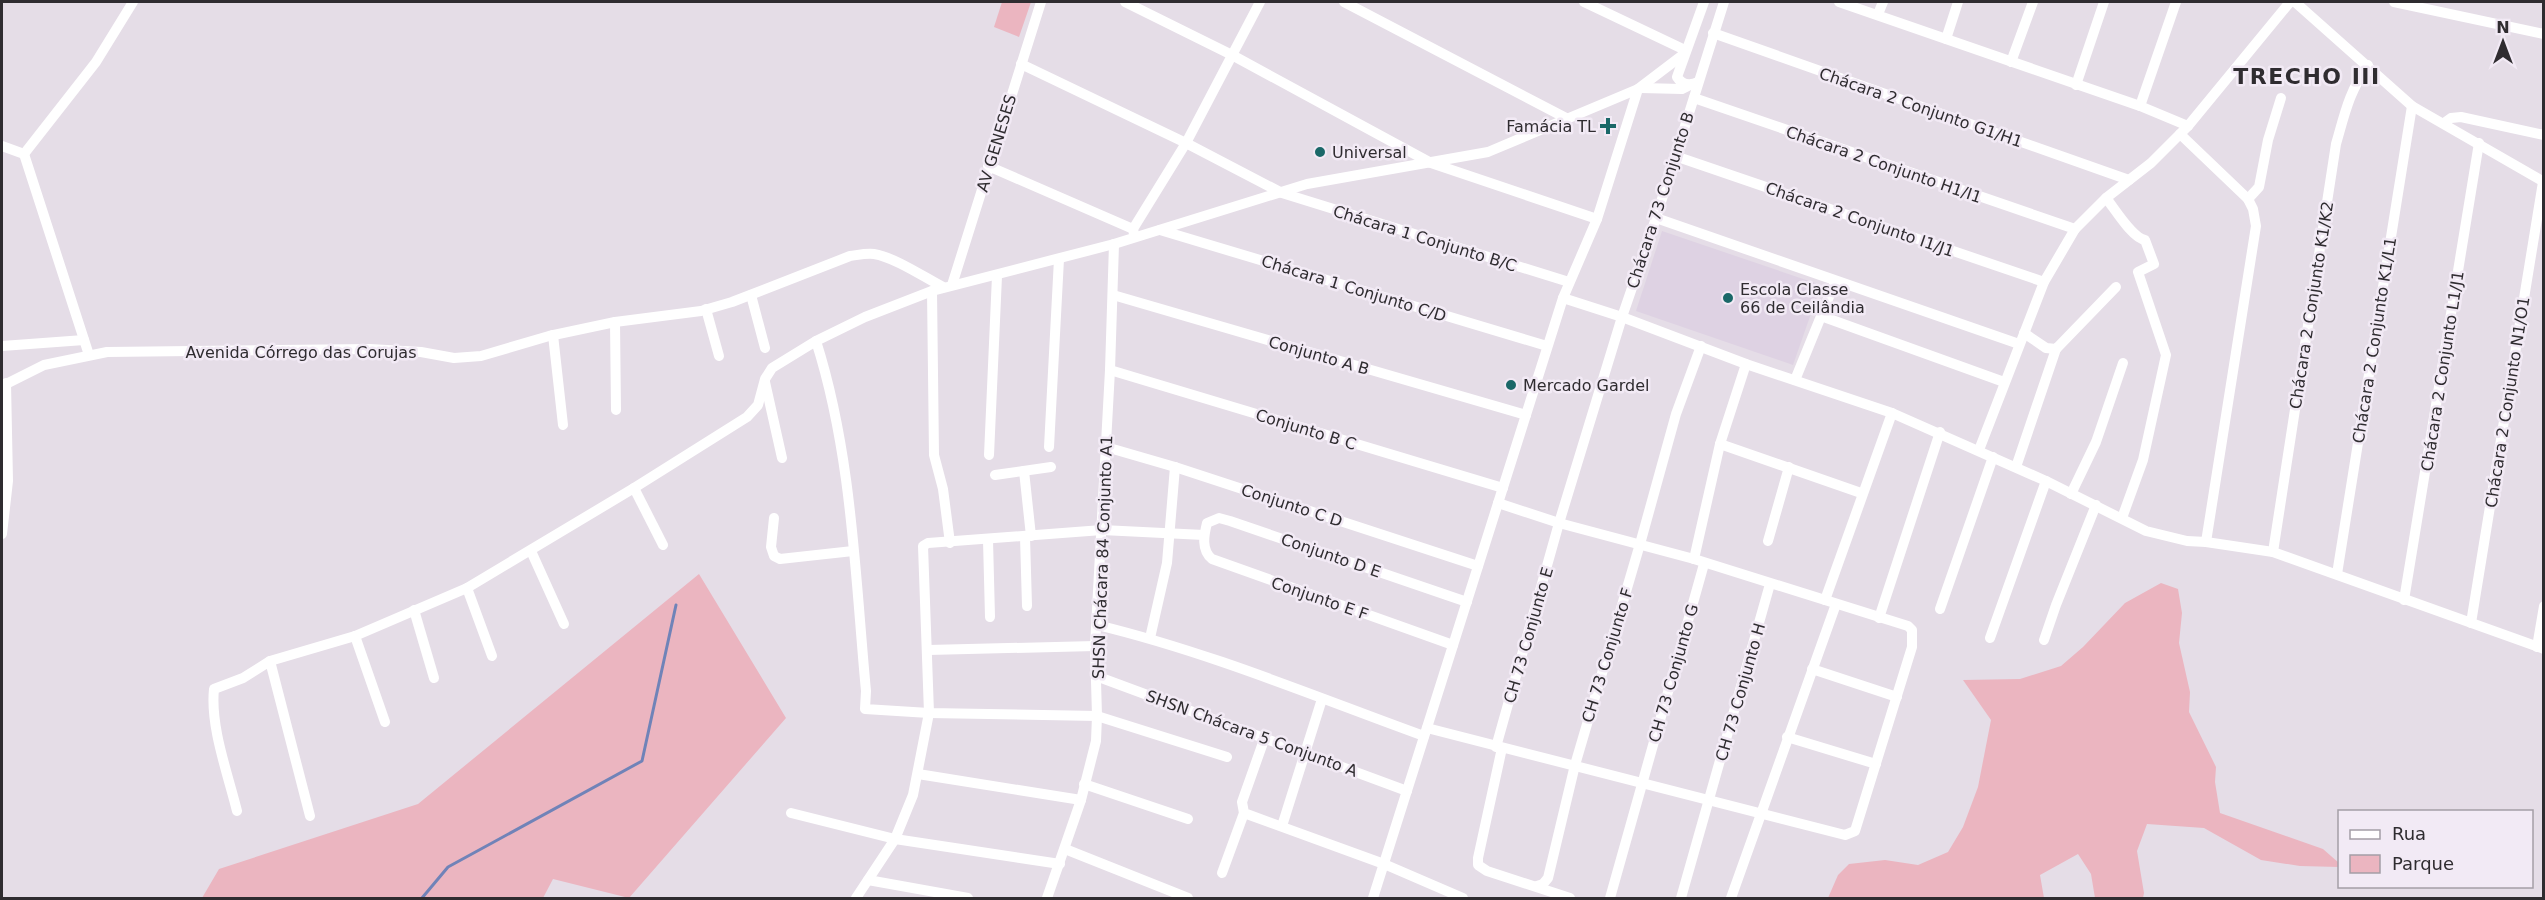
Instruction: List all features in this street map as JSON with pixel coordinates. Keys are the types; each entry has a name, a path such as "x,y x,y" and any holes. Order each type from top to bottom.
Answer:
{"street":[{"path":"24,154 96,62 133,2"},
{"name":"AV GENESES","path":"948,286 1041,2"},
{"path":"1125,2 1232,55 1431,163 1597,219"},
{"path":"1134,233 1186,144 1260,2"},
{"path":"1344,2 1566,118"},
{"path":"1584,2 1685,52"},
{"path":"1695,83 1680,81 1677,77 1704,2"},
{"name":"Chácara 73 Conjunto B","path":"1559,523 1622,317 1694,98 1695,83 1724,2"},
{"path":"1839,2 2140,106 2188,126"},
{"path":"1878,14 1883,2"},
{"path":"1946,39 1958,2"},
{"path":"2011,62 2033,2"},
{"path":"2076,85 2104,2"},
{"path":"2140,106 2176,2"},
{"path":"1979,450 2044,282 2075,230 2106,198 2188,126 2292,2 2368,65 2412,106 2543,182"},
{"path":"2394,2 2544,34"},
{"name":"Chácara 2 Conjunto G1/H1","path":"1713,33 2129,180"},
{"path":"1373,898 1547,346 1569,282 1597,219 1638,89 1685,52"},
{"name":"Chácara 1 Conjunto B/C","path":"1021,64 1282,193 1569,282"},
{"name":"Chácara 2 Conjunto K1/K2","path":"2273,552 2336,144 2344,109 2354,84 2368,65"},
{"path":"237,811 215,723 214,689 243,678 270,661 355,636 467,588 747,417 758,405 765,379 772,368 816,341 866,317 948,286 998,276 1114,244 1134,233 1160,230 1307,184 1488,152 1638,89 1657,87 1682,89 1695,83"},
{"name":"Chácara 2 Conjunto H1/I1","path":"1694,98 2075,230"},
{"path":"2248,199 2259,187 2268,140 2281,98"},
{"name":"Chácara 2 Conjunto K1/L1","path":"2337,574 2412,106"},
{"path":"2444,123 2451,118 2461,117 2544,135"},
{"path":"2180,134 2248,199 2253,209 2256,226 2253,258 2206,542"},
{"name":"Chácara 2 Conjunto L1/J1","path":"2404,600 2479,143"},
{"path":"2,146 24,154"},
{"path":"24,154 89,354"},
{"name":"Chácara 2 Conjunto I1/J1","path":"1675,156 2044,282"},
{"path":"988,166 1134,233"},
{"name":"Chácara 2 Conjunto N1/O1","path":"2471,623 2543,182"},
{"path":"2106,198 2126,224 2141,240 2145,240 2154,264 2138,272 2166,354 2143,460 2122,518"},
{"path":"1656,218 1834,282 2046,348 2056,349"},
{"name":"Chácara 1 Conjunto C/D","path":"1160,230 1547,346"},
{"name":"SHSN Chácara 84 Conjunto A1","path":"1047,898 1081,800 1094,753 1098,716 1095,646 1110,370 1114,244"},
{"name":"Avenida Córrego das Corujas","path":"4,384 44,365 89,354 370,350 421,352 463,359 615,322 706,309 751,295 850,256 867,254 888,259 948,286"},
{"path":"1049,447 1059,259"},
{"path":"989,454 998,276"},
{"path":"1795,380 1834,282"},
{"path":"2016,467 2056,349 2116,287"},
{"path":"932,291 934,454 950,543"},
{"path":"751,295 765,348"},
{"name":"Conjunto A B","path":"1113,295 1526,415"},
{"path":"1563,298 1622,317 1746,364 1892,412 2046,481 2146,531 2187,541 2273,552 2540,648 2544,606"},
{"path":"706,309 719,356"},
{"path":"1821,316 2004,382"},
{"path":"615,322 616,410"},
{"path":"553,336 563,425"},
{"path":"2,346 84,340"},
{"path":"816,341 828,380 843,456 866,691 865,709 929,713 1098,716 1227,757"},
{"name":"CH 73 Conjunto F","path":"1537,886 1543,884 1548,878 1575,765 1676,414 1701,346"},
{"path":"2071,494 2096,442 2123,363"},
{"name":"CH 73 Conjunto G","path":"1610,898 1699,561 1720,444 1746,364"},
{"name":"Conjunto B C","path":"1110,370 1503,488"},
{"path":"765,379 782,458"},
{"path":"2,534 8,481 4,384"},
{"path":"1825,600 1892,412"},
{"path":"1879,618 1940,432"},
{"path":"1720,444 1862,493"},
{"name":"Conjunto C D","path":"1106,447 1175,467 1478,566"},
{"path":"1940,609 1994,457"},
{"path":"995,475 1051,467"},
{"path":"1150,638 1164,583 1175,467"},
{"path":"1768,541 1789,467"},
{"path":"1024,471 1028,536 1027,606"},
{"path":"1990,638 2046,481"},
{"path":"634,488 663,545"},
{"path":"1097,625 1150,638 1322,699 1426,732 1575,765 1845,835 1855,831 1912,647 1912,630 1908,626 1699,561 1559,523 1498,503"},
{"path":"2044,640 2096,506"},
{"path":"774,518 771,547 774,556 780,559 853,551"},
{"name":"Conjunto D E","path":"1204,535 1207,523 1219,518 1467,602"},
{"name":"CH 73 Conjunto E","path":"1537,886 1487,871 1478,865 1478,858 1499,748 1559,523"},
{"path":"856,898 895,839 913,795 918,774 929,713 924,546 928,543 1102,530 1204,535"},
{"name":"Conjunto E F","path":"1204,535 1207,555 1218,562 1453,645"},
{"path":"988,540 990,617"},
{"path":"531,551 564,624"},
{"name":"CH 73 Conjunto H","path":"1681,898 1770,584"},
{"path":"467,588 492,656"},
{"path":"1731,898 1836,604"},
{"path":"414,610 434,678"},
{"path":"355,636 385,722"},
{"path":"928,650 1095,646"},
{"path":"270,661 310,816"},
{"path":"1812,669 1897,698"},
{"name":"SHSN Chácara 5 Conjunto A","path":"1096,676 1407,791"},
{"path":"1282,826 1322,699"},
{"path":"1222,873 1244,813 1242,802 1265,737"},
{"path":"1787,737 1876,765"},
{"path":"918,774 1081,800"},
{"path":"1084,784 1188,819"},
{"path":"791,813 895,839 1060,864"},
{"path":"1244,813 1384,864 1463,898"},
{"path":"1065,849 1188,898"},
{"path":"868,880 968,898"},
{"path":"1537,886 1570,898"}],"shaded area":[{"name":"Escola Classe 66 de Ceilândia","path":"1662,231 1821,285 1793,365 1636,311"}],"green space":[{"path":"1002,2 1031,2 1019,37 994,27"},
{"path":"699,574 786,718 629,898 553,879 543,898 202,898 219,869 418,804"},
{"path":"2161,583 2178,589 2182,613 2179,643 2190,692 2189,712 2216,767 2215,782 2220,813 2323,849 2338,862 2338,867 2300,866 2261,860 2204,828 2147,824 2137,851 2143,898 2095,898 2091,874 2078,854 2040,875 2044,898 1828,898 1838,875 1849,864 1885,860 1918,865 1948,852 1963,827 1978,787 1991,720 1963,680 2020,679 2061,666 2083,647 2125,603"}],"waterway":[{"path":"422,898 448,867 642,761 676,605"}],"place":[{"name":"Famácia TL","path":"1608,126"},
{"name":"Universal","path":"1320,152"},
{"name":"Escola Classe 66 de Ceilândia","path":"1728,298"},
{"name":"Mercado Gardel","path":"1511,385"}],"district":[{"name":"TRECHO III","path":"2307,76"}]}
